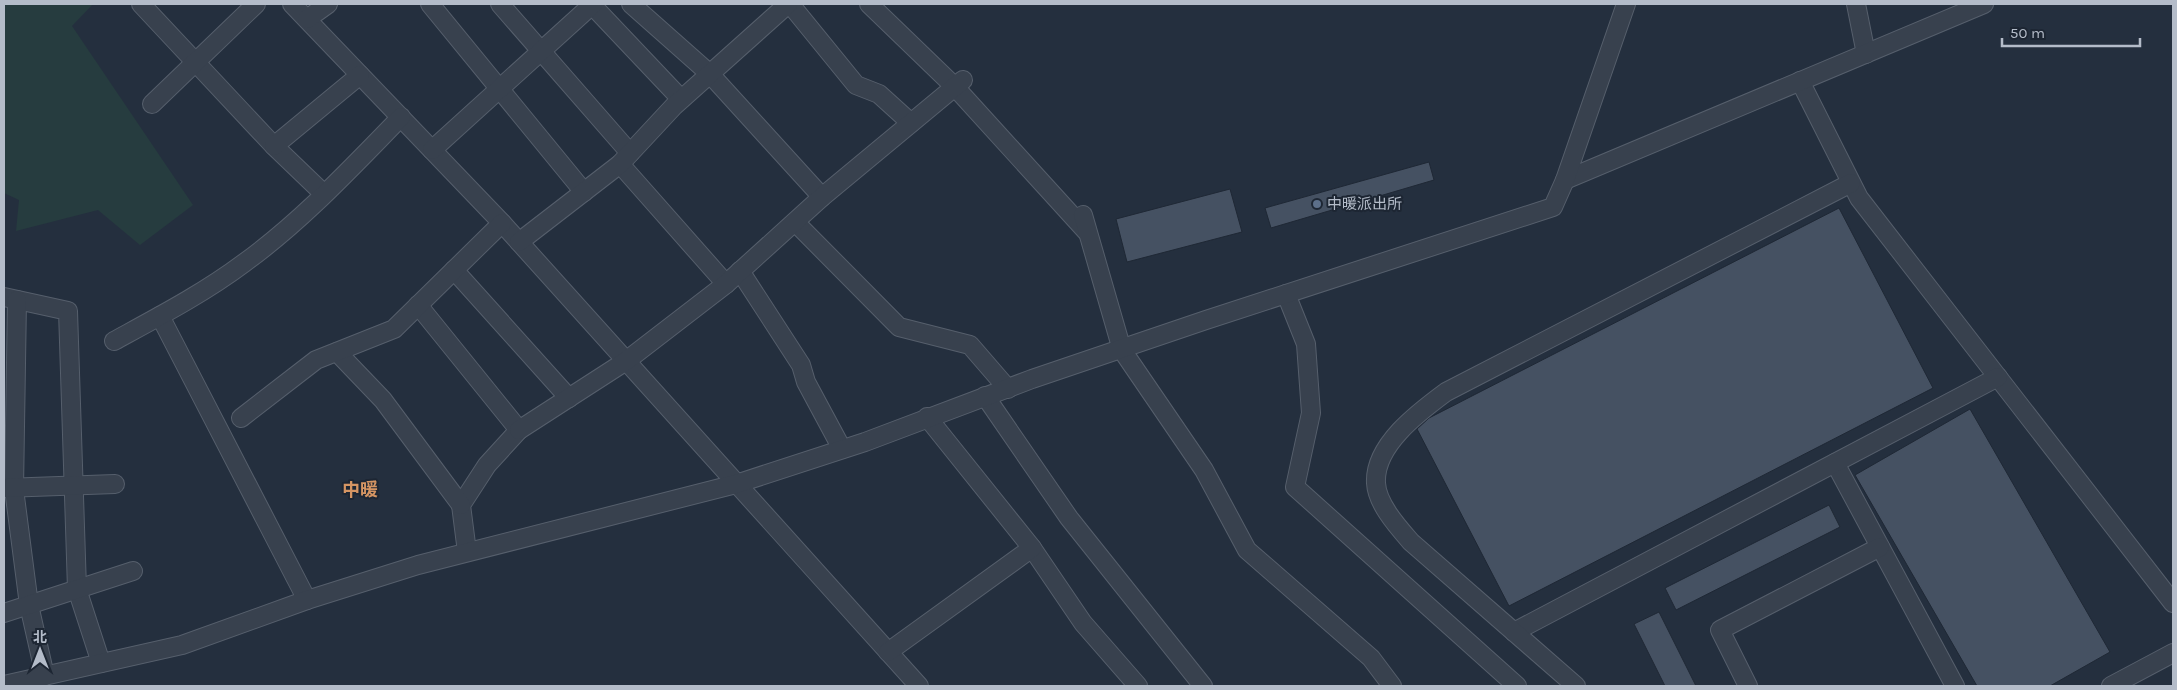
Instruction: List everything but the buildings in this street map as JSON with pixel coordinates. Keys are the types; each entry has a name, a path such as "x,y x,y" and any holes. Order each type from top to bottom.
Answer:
{"street":[{"path":"140,4 274,146 324,194"},
{"path":"152,104 256,4"},
{"path":"292,4 502,223 919,686"},
{"path":"307,19 328,4"},
{"path":"430,4 584,192"},
{"path":"500,4 726,284"},
{"path":"631,4 710,74 822,197"},
{"path":"519,242 625,158 681,99 789,4 856,84 879,94 911,123"},
{"path":"868,4 959,84 1088,233"},
{"path":"4,685 182,645 307,600 418,565 736,484 842,449 985,396 1286,294 1553,207 1565,180 1626,4"},
{"path":"1856,4 1866,54"},
{"path":"1565,180 1984,4"},
{"path":"432,150 592,5 681,99"},
{"path":"274,146 360,75"},
{"path":"1800,81 1859,198 2173,603"},
{"path":"461,505 487,466 519,430 626,361 726,284 822,197 959,84"},
{"path":"114,341 160,316 245,263 324,194 401,118"},
{"path":"1576,686 1410,542 1387,514 1376,483 1382,454 1411,417 1446,392 1851,183"},
{"path":"1083,215 1122,350 1204,470 1247,550 1371,658 1392,686"},
{"path":"795,222 899,327 970,345 1008,389"},
{"path":"241,418 316,360 394,329 502,223"},
{"path":"454,270 569,398"},
{"path":"740,271 801,365 806,382 842,449"},
{"path":"1286,294 1306,344 1311,413 1295,487 1518,686"},
{"path":"46,676 29,605 9,489 10,299 68,311 77,589 101,663"},
{"path":"418,305 519,430"},
{"path":"160,316 307,600"},
{"path":"337,352 383,400 461,505 467,552"},
{"path":"1514,632 1998,377"},
{"path":"985,396 1070,518 1203,686"},
{"path":"927,417 1032,548 1084,623 1138,686"},
{"path":"1835,463 1955,686"},
{"path":"9,489 115,484"},
{"path":"1748,686 1720,630 1880,547"},
{"path":"888,652 1032,548"},
{"path":"4,613 133,570"},
{"path":"2111,686 2173,653"}],"green space":[{"path":"4,4 93,4 72,26 193,205 140,245 98,210 16,231 19,200 4,193"}],"place":[{"name":"中暖派出所","path":"1317,204"}],"district":[{"name":"中暖","path":"360,490"}]}
